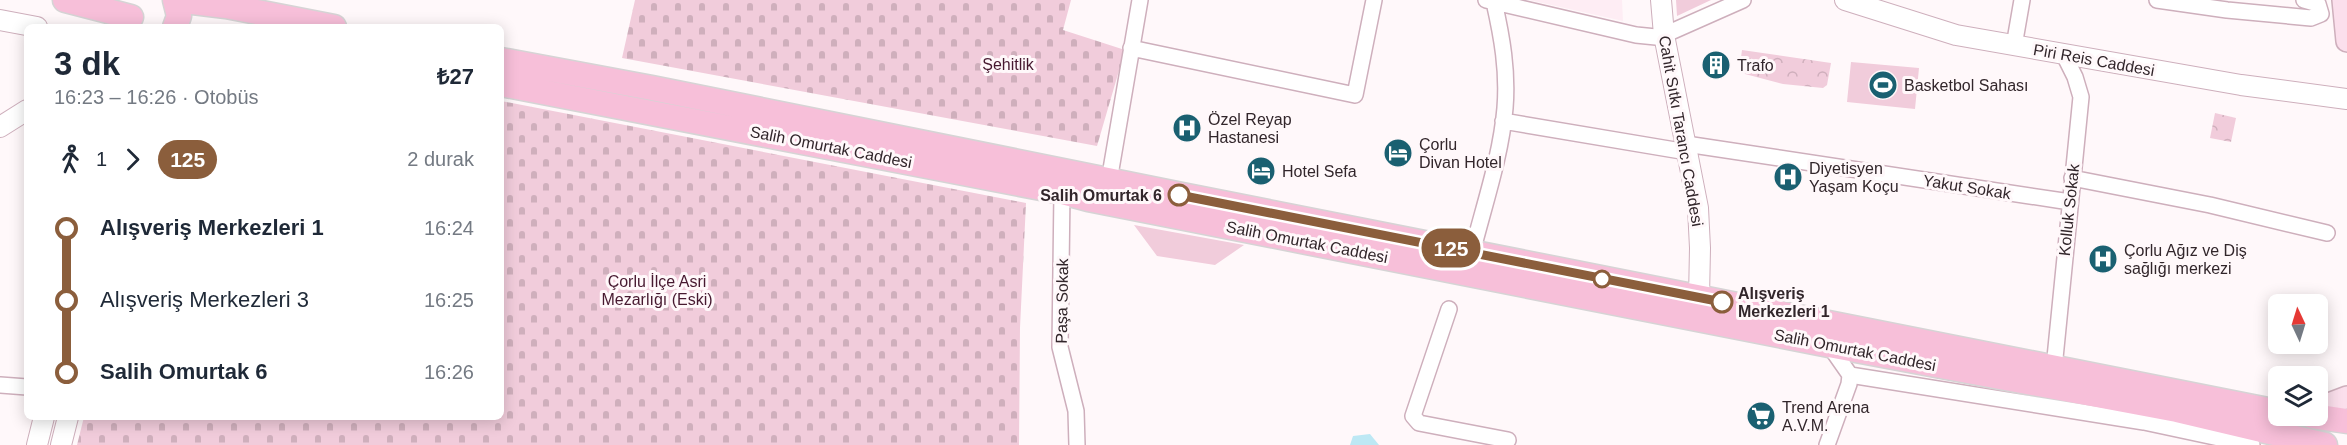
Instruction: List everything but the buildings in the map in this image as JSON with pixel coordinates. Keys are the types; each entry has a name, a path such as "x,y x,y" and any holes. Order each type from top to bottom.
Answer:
{"main road":[{"path":"65,0 134,15"},
{"path":"181,24 176,0 258,6 323,24"},
{"path":"2343,0 2347,41"},
{"name":"Salih Omurtak Caddesi","path":"504,61 652,88 1109,181 2268,410"},
{"name":"Salih Omurtak Caddesi","path":"504,85 1062,192 1829,345 2177,410 2325,445"},
{"path":"2328,404 2347,397"},
{"path":"2328,418 2347,421"}],"street":[{"path":"1109,181 1140,0"},
{"path":"1131,48 1355,95 1374,0"},
{"name":"Cahit Sıtkı Tarancı Caddesi","path":"1661,0 1664,36 1698,208 1699,298"},
{"path":"1472,253 1503,121 1505,76 1503,45 1490,1 1636,35 1656,37 1664,36 1743,0"},
{"name":"Piri Reis Caddesi","path":"1845,0 1956,35 2241,85 2347,99"},
{"path":"2014,46 2022,0"},
{"path":"2157,0 2227,10 2312,18 2321,14 2318,4 2304,0"},
{"path":"0,20 24,25"},
{"name":"Kolluk Sokak","path":"2054,368 2081,97 2075,77 2064,55"},
{"path":"0,127 24,112"},
{"name":"Yakut Sokak","path":"1503,121 2070,202"},
{"path":"2072,178 2210,205 2326,233"},
{"name":"Paşa Sokak","path":"1062,192 1060,347 1076,411 1077,445"},
{"path":"1449,309 1413,416 1419,423 1508,440"},
{"path":"1827,445 1849,384 1850,375 1829,345"},
{"path":"1850,375 2144,422 2224,443 2252,445"},
{"path":"0,385 24,387"},
{"path":"37,445 43,420"},
{"path":"61,445 67,420"}],"shaded area":[{"path":"1529,0 1622,0 1623,21"}],"green space":[{"name":"Şehitlik","path":"635,0 1071,0 1063,30 1125,50 1097,146 622,58"},
{"path":"1676,0 1711,0 1677,16"},
{"path":"1742,50 1831,63 1827,85 1823,88 1783,84 1745,74 1740,65"},
{"name":"Basketbol Sahası","path":"1851,62 1919,68 1915,109 1847,102"},
{"name":"Çorlu İlçe Asri Mezarlığı (Eski)","path":"504,102 1026,203 1020,328 1019,445 77,445 83,420 504,420"},
{"path":"2215,113 2236,118 2231,142 2210,138"},
{"path":"1134,225 1244,245 1215,265 1157,256"}],"water":[{"path":"1370,434 1379,445 1350,445 1353,436"}],"bus line":[{"name":"125","path":"1179,195 1722,302"}],"place":[{"name":"Trafo","path":"1716,65"},
{"name":"Basketbol Sahası","path":"1883,85"},
{"name":"Özel Reyap Hastanesi","path":"1187,128"},
{"name":"Çorlu Divan Hotel","path":"1398,153"},
{"name":"Hotel Sefa","path":"1261,171"},
{"name":"Diyetisyen Yaşam Koçu","path":"1788,177"},
{"name":"Salih Omurtak 6","path":"1179,195"},
{"name":"Çorlu Ağız ve Diş sağlığı merkezi","path":"2103,259"},
{"name":"Alışveriş Merkezleri 1","path":"1722,302"},
{"name":"Trend Arena A.V.M.","path":"1761,416"}]}
